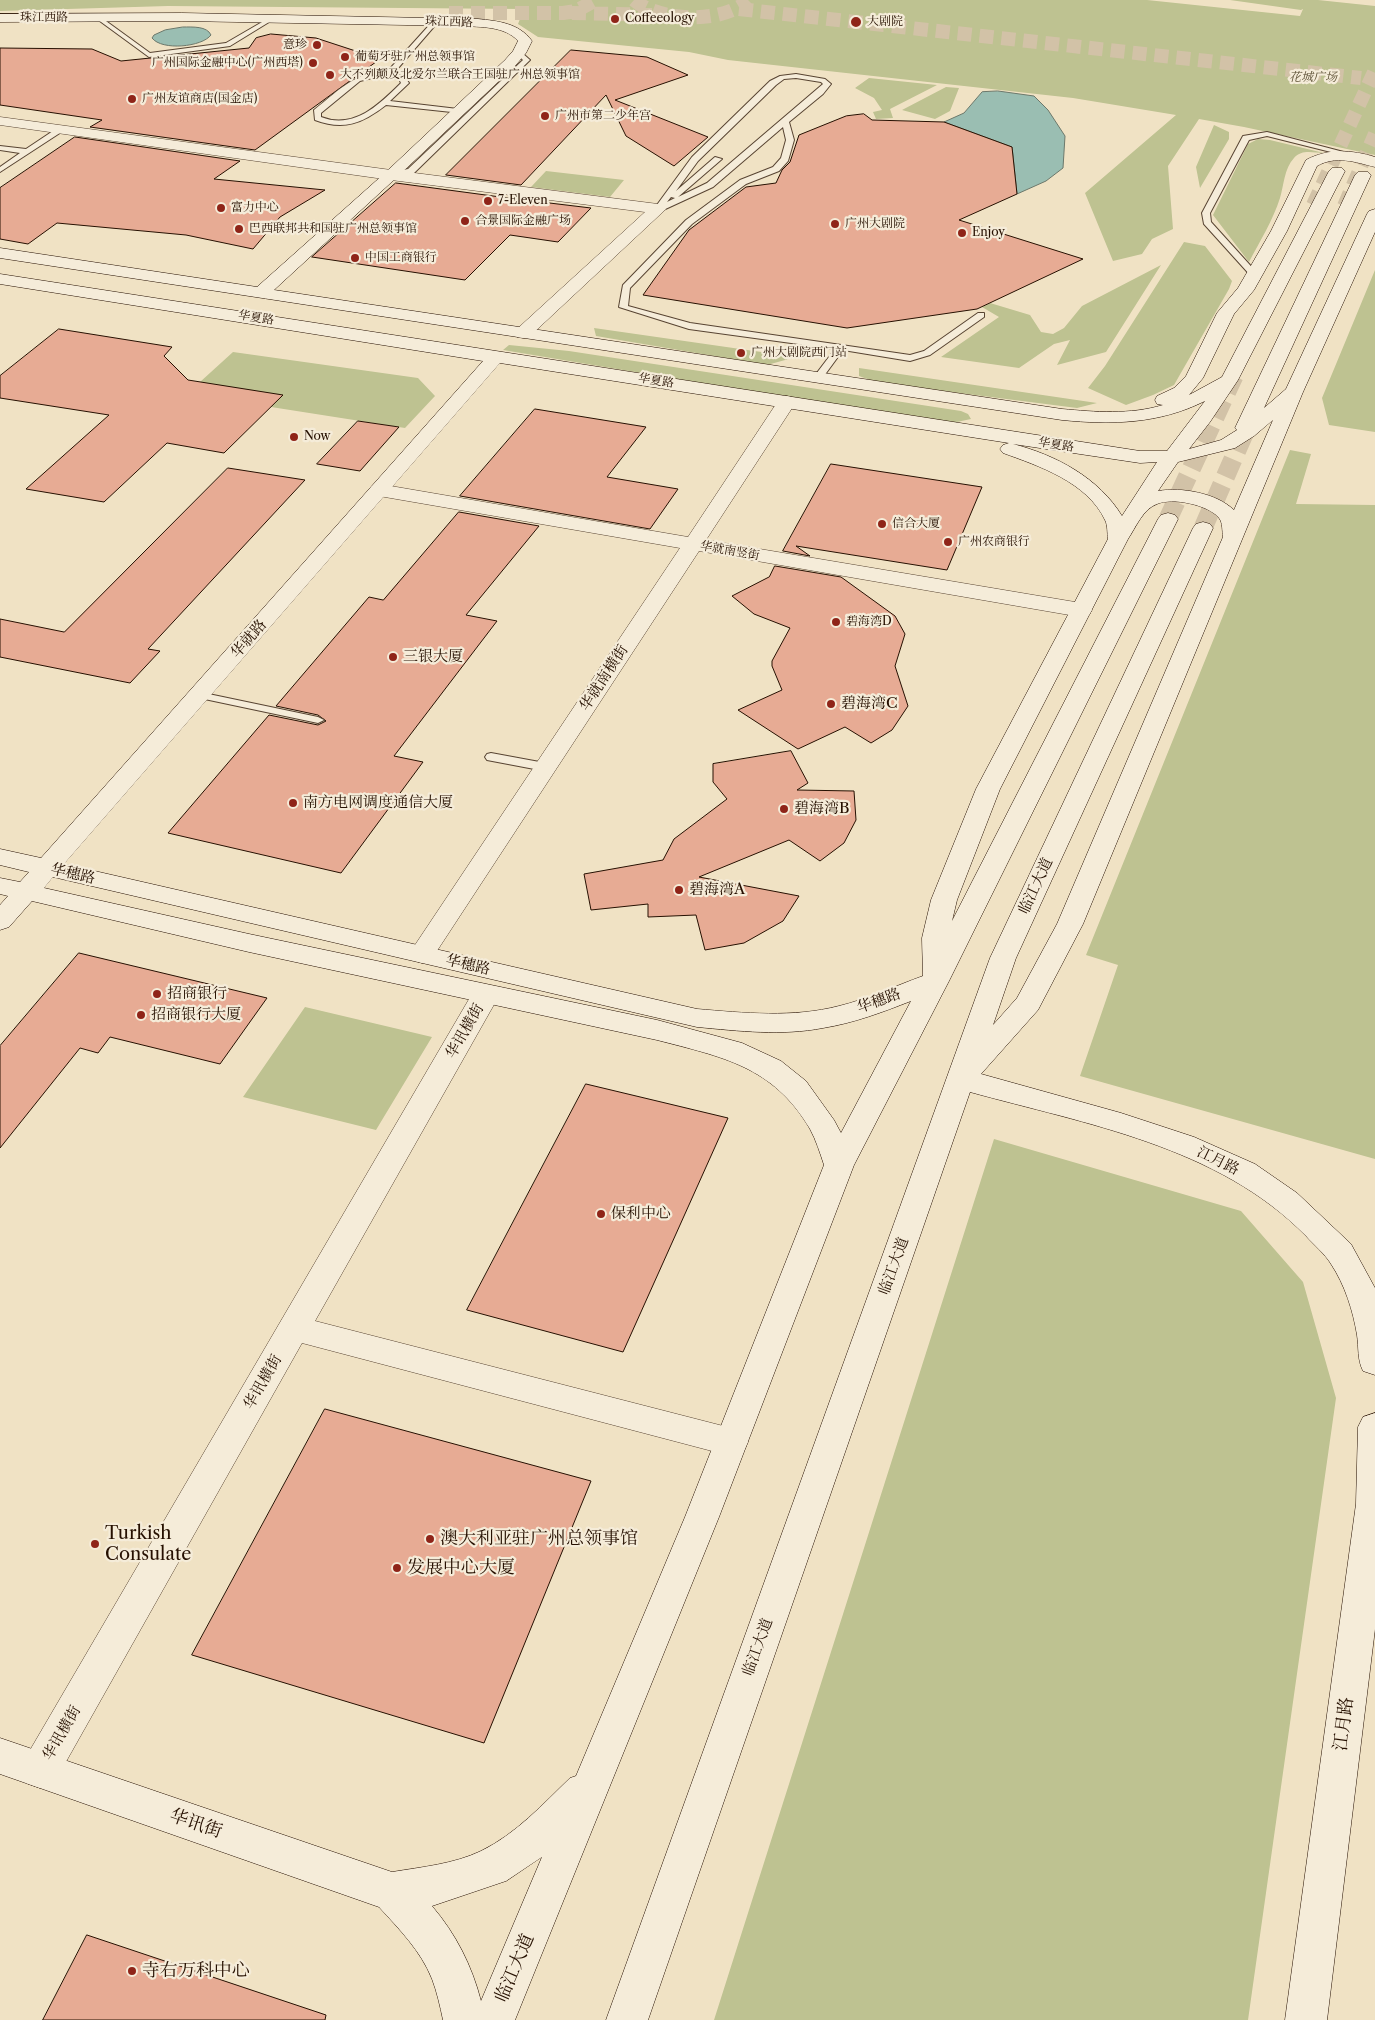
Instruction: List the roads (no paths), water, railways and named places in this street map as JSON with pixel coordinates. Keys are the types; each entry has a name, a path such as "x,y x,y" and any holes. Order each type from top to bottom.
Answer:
{"main road":[{"path":"0,24 191,10 449,13"},
{"name":"珠江西路","path":"0,18 271,19 476,23 509,30 523,38 526,42 519,53"},
{"path":"260,293 391,175 519,53"},
{"path":"0,121 391,175 658,209"},
{"path":"1064,414 1085,415 1118,412 1158,403 1181,392 1194,378 1226,313 1238,300 1254,274 1286,217 1311,163 1326,157 1366,165 1247,426 1240,435 1228,444"},
{"path":"935,981 935,938 944,900 988,790 1118,540 1172,457 1229,380 1337,171"},
{"path":"523,334 658,209"},
{"path":"961,1080 1028,1003 1070,924 1294,392 1375,214"},
{"name":"华夏路","path":"0,253 523,334 1064,414 1116,418 1153,414 1204,395 1229,380"},
{"name":"华夏路","path":"1,279 1140,457 1172,457 1228,444 1247,432 1294,392"},
{"name":"华就路","path":"0,922 497,356"},
{"path":"1264,388 1273,441"},
{"path":"965,431 983,429 996,422 993,410 970,401"},
{"name":"华就南横街","path":"422,954 787,402"},
{"path":"965,431 1040,460 1080,481 1099,499 1116,522 1118,540"},
{"name":"华就南竖街","path":"379,490 1081,610"},
{"path":"1134,513 1144,502 1165,496 1182,496 1215,505 1226,513 1231,521 1233,537"},
{"path":"935,981 1168,519"},
{"name":"临江大道","path":"627,2020 1003,958 1203,528"},
{"name":"华穗路","path":"0,857 697,1018 741,1023 824,1019 855,1011 935,981"},
{"name":"华穗路","path":"0,886 249,943 675,1035 732,1050 771,1068 796,1088 824,1127 839,1165"},
{"name":"临江大道","path":"494,2020 594,1781 731,1442 839,1165 935,981"},
{"name":"华讯横街","path":"40,1770 486,994"},
{"name":"江月路","path":"961,1080 1160,1135 1216,1158 1265,1185 1305,1216 1341,1254 1364,1297 1375,1343 1375,1362"},
{"path":"294,1328 731,1442"},
{"name":"江月路","path":"1306,2020 1373,1504 1375,1427"},
{"name":"华讯街","path":"0,1756 392,1892"},
{"path":"392,1892 438,1885 492,1867 538,1836 594,1781"},
{"path":"392,1892 421,1923 444,1956 458,1990 464,2020"}],"lane":[{"path":"98,18 149,55 228,45 271,19"},
{"path":"389,74 434,22"},
{"path":"391,175 411,170 527,60 519,53"},
{"path":"372,74 389,74 402,77 405,83 366,117 353,121 328,122 316,115 317,112 358,79 372,74"},
{"path":"796,76 823,80 827,84 710,185 658,209 694,159 773,83 782,77 796,76"},
{"path":"383,102 458,111"},
{"path":"785,122 790,140 785,159 776,169 743,182 689,222 626,287 623,307 689,326 910,358 927,353 981,315"},
{"path":"0,170 62,130"},
{"path":"1254,274 1207,222 1206,213 1246,138 1267,134 1366,165"},
{"path":"0,148 28,152"},
{"path":"658,209 718,159"},
{"path":"818,378 841,347"},
{"path":"199,695 318,720"},
{"path":"491,757 546,767"}],"water":[{"path":"183,27 203,29 211,35 199,42 182,46 164,45 152,38 154,35 165,30"},
{"path":"998,91 1034,96 1048,110 1065,136 1063,168 1046,181 1017,194 1012,147 944,122 964,113 982,92"}],"tunnel":[{"path":"449,13 563,13 576,11 596,0"},
{"path":"634,0 659,13 691,17 724,13 737,8 748,0"},
{"path":"739,9 1361,78"},
{"path":"572,13 657,15"},
{"path":"1313,205 1375,70"},
{"path":"1344,206 1375,134"},
{"path":"1168,519 1234,376"},
{"path":"1203,528 1254,411"}],"place":[{"name":"Coffeeology","path":"615,19"},
{"name":"大剧院","path":"856,22"},
{"name":"意珍","path":"317,45"},
{"name":"葡萄牙驻广州总领事馆","path":"345,57"},
{"name":"广州国际金融中心(广州西塔)","path":"313,63"},
{"name":"大不列颠及北爱尔兰联合王国驻广州总领事馆","path":"330,75"},
{"name":"广州友谊商店(国金店)","path":"132,99"},
{"name":"广州市第二少年宫","path":"545,116"},
{"name":"7-Eleven","path":"488,201"},
{"name":"富力中心","path":"221,208"},
{"name":"合景国际金融广场","path":"465,221"},
{"name":"广州大剧院","path":"835,224"},
{"name":"巴西联邦共和国驻广州总领事馆","path":"239,229"},
{"name":"Enjoy","path":"962,233"},
{"name":"中国工商银行","path":"355,258"},
{"name":"广州大剧院西门站","path":"741,353"},
{"name":"Now","path":"294,437"},
{"name":"信合大厦","path":"882,524"},
{"name":"广州农商银行","path":"948,542"},
{"name":"碧海湾D","path":"836,622"},
{"name":"三银大厦","path":"393,657"},
{"name":"碧海湾C","path":"831,704"},
{"name":"南方电网调度通信大厦","path":"293,803"},
{"name":"碧海湾B","path":"784,809"},
{"name":"碧海湾A","path":"679,890"},
{"name":"招商银行","path":"157,994"},
{"name":"招商银行大厦","path":"141,1015"},
{"name":"保利中心","path":"601,1214"},
{"name":"澳大利亚驻广州总领事馆","path":"430,1539"},
{"name":"Turkish Consulate","path":"95,1544"},
{"name":"发展中心大厦","path":"397,1568"},
{"name":"寺右万科中心","path":"132,1971"}],"park label":[{"name":"花城广场","path":"1313,78"}]}
